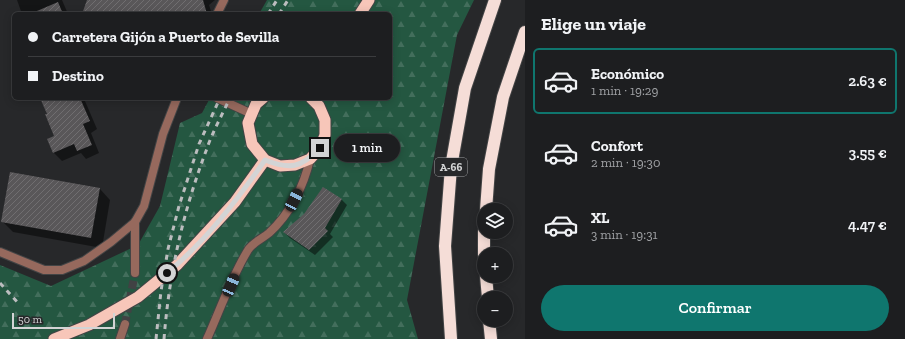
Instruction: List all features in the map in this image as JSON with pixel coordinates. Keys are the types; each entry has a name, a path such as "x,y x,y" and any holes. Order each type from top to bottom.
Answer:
{"highway":[{"path":"361,12 369,0"},
{"name":"A-66","path":"452,339 445,246 451,167 465,88 495,0"},
{"path":"487,203 489,169 503,97 525,32"},
{"path":"261,100 256,104 248,123 252,144 265,160 280,166 295,165 310,159 320,148 325,134 325,120 319,106 313,100"},
{"path":"54,339 89,325 138,297 177,265 235,202 265,160"},
{"path":"490,327 491,339"}],"street":[{"path":"218,12 224,0"},
{"path":"0,252 44,270 62,270 84,261 111,242 135,222 144,206 163,134 176,100"},
{"path":"221,100 252,114"},
{"path":"207,339 249,248 270,232 288,211 306,177 310,159"},
{"path":"135,222 135,273"},
{"path":"120,339 125,324"}],"green space":[{"path":"267,0 474,0 457,35 407,300 418,339 0,339 0,265 51,286 138,245 160,206 180,123 202,113 209,100 392,100 392,12 260,12"}],"building":[{"path":"87,0 203,0 206,12 83,12"},
{"path":"58,2 62,12 35,12"},
{"path":"41,100 81,100 90,121 83,124 92,145 77,151 74,144 53,153 47,139 54,136 45,114 47,114"},
{"path":"10,172 100,188 91,238 1,222"},
{"path":"323,187 342,199 325,228 328,231 309,250 283,232 304,214"}],"tunnel":[{"path":"125,324 135,273"}],"railway":[{"path":"269,12 277,0"},
{"path":"280,12 288,0"},
{"path":"156,339 161,291 168,249 179,206 199,144 219,100"},
{"path":"164,339 173,267 190,197 208,144 229,100"},
{"path":"0,283 19,304"}],"route":[{"path":"167,273 193,249 235,202 265,160 280,166 295,165 310,159 320,148"}]}
